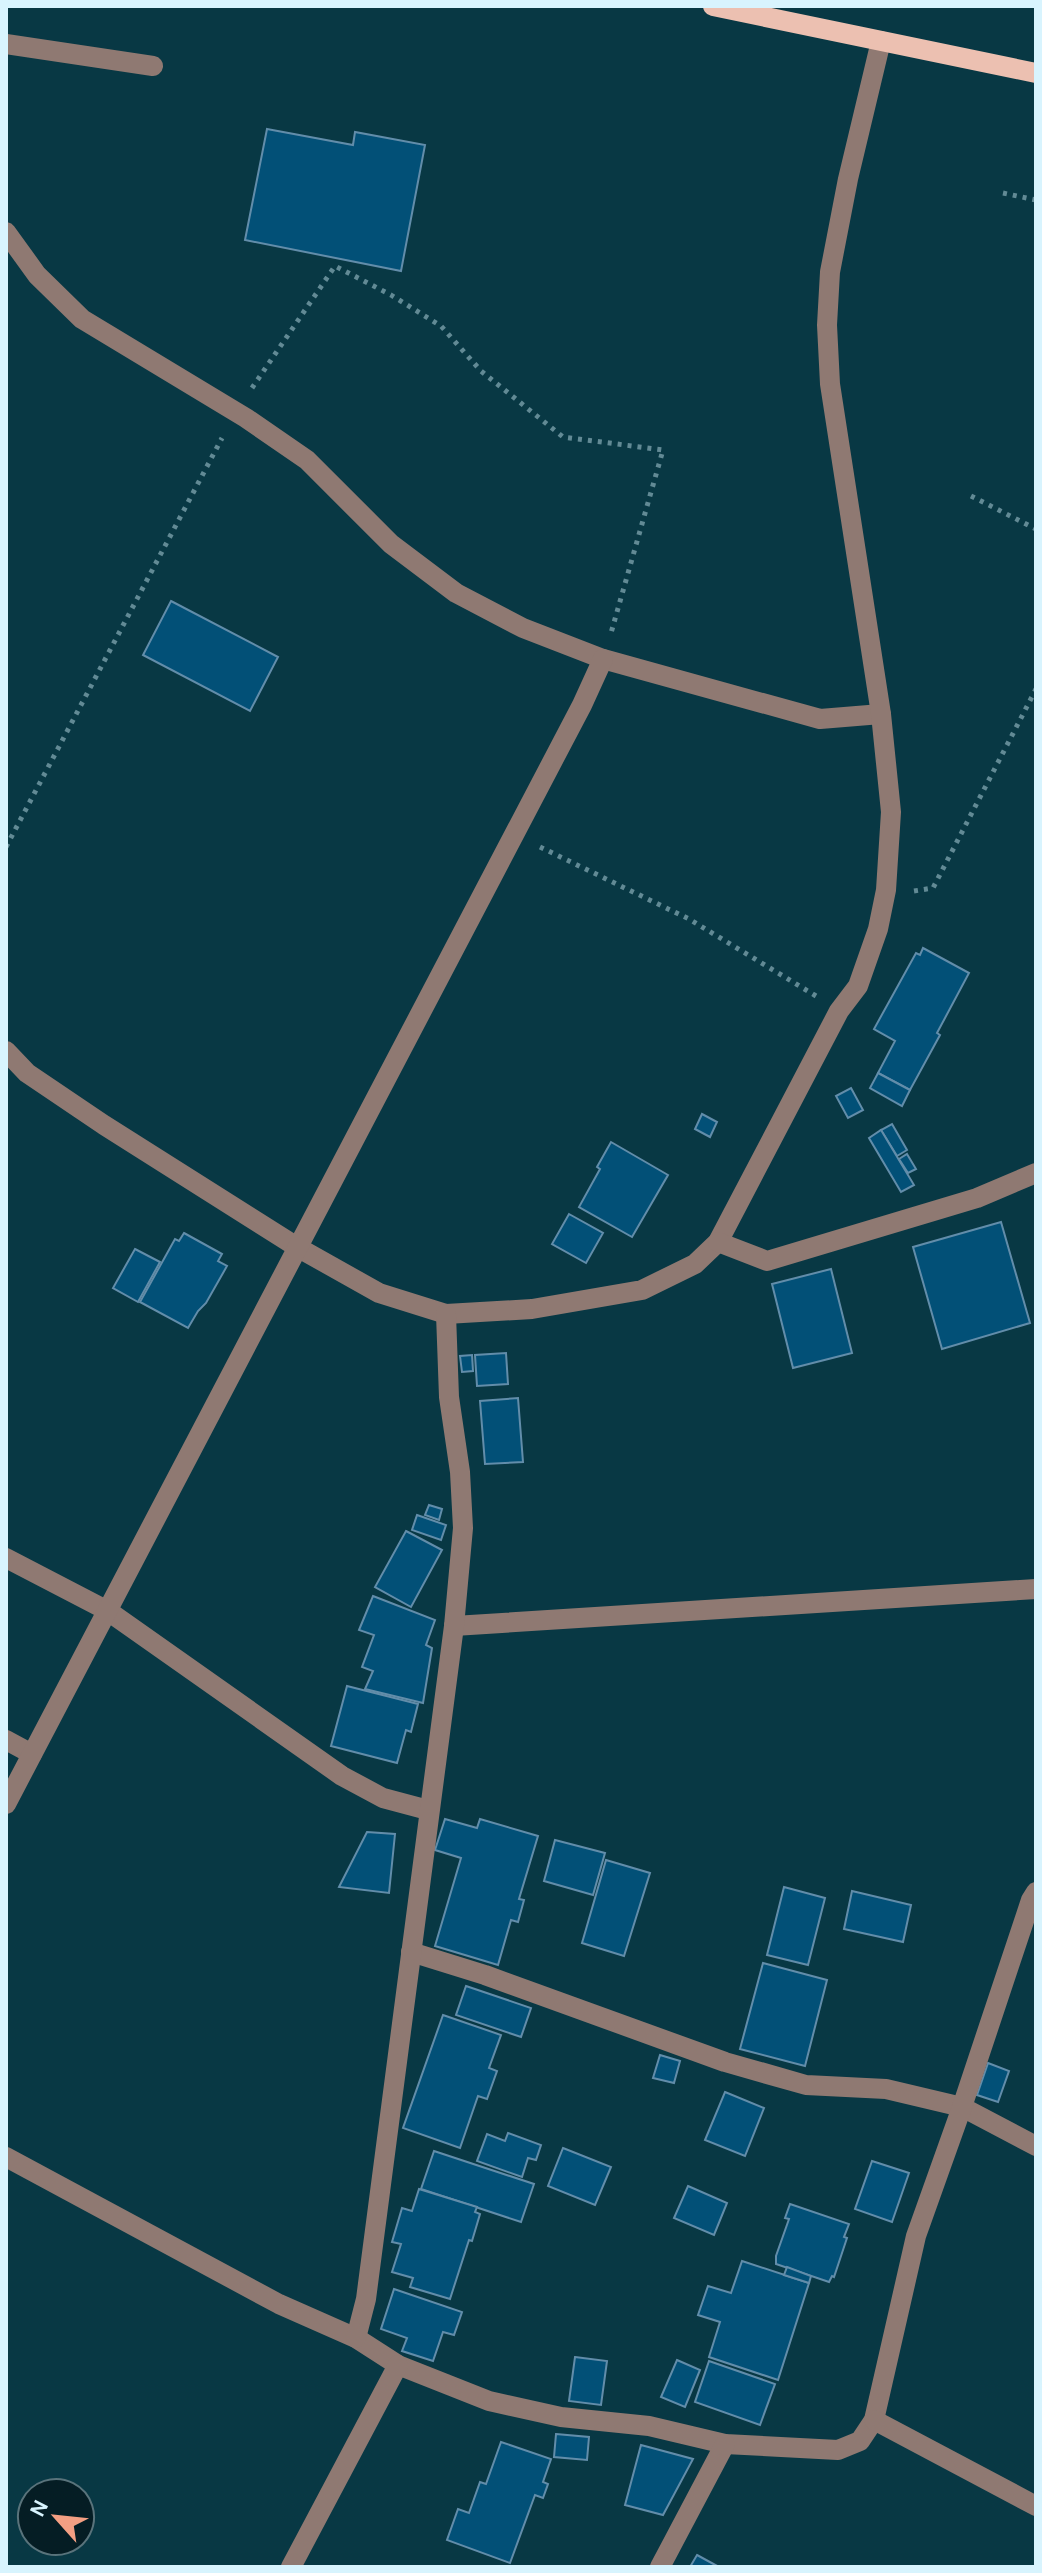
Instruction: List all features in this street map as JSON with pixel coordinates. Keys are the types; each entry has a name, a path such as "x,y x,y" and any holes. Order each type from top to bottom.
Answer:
{"main road":[{"path":"713,6 1036,73"}],"street":[{"path":"6,1051 27,1073 104,1125 297,1247 379,1293 446,1314 532,1309 642,1290 695,1264 718,1242 839,1011 858,986 878,929 886,890 891,812 881,714 830,384 827,325 830,272 848,179 881,41"},
{"path":"6,44 153,66"},
{"path":"6,232 37,275 82,319 246,418 307,460 391,544 456,593 523,628 603,659 820,719 881,714"},
{"path":"6,1804 582,705 603,659"},
{"path":"718,1242 767,1261 977,1198 1036,1173"},
{"path":"356,2338 366,2299 454,1626 463,1528 460,1472 449,1397 446,1314"},
{"path":"6,1558 108,1611 342,1776 383,1798 428,1810"},
{"path":"454,1626 1036,1589"},
{"path":"6,1740 32,1754"},
{"path":"6,2157 279,2304 356,2338 398,2365 489,2401 561,2417 649,2426 725,2444 838,2450 860,2441 874,2420 916,2236 1036,1892"},
{"path":"411,1952 485,1975 725,2062 806,2085 886,2089 962,2107 1036,2146"},
{"path":"291,2567 398,2365"},
{"path":"874,2420 1036,2506"},
{"path":"660,2567 725,2444"}],"path":[{"path":"1003,193 1036,200"},
{"path":"971,496 1036,529"},
{"path":"886,890 905,893 933,888 1036,689"},
{"path":"514,834 689,919 839,1011"}],"building":[{"path":"267,129 353,145 355,132 425,145 401,271 245,240"},
{"path":"171,601 278,657 250,711 143,655"},
{"path":"923,948 969,973 910,1090 878,1073 895,1041 874,1029 916,953 920,955"},
{"path":"878,1073 910,1090 902,1106 870,1088"},
{"path":"851,1088 863,1110 848,1118 836,1096"},
{"path":"702,1114 717,1122 710,1137 695,1129"},
{"path":"892,1124 907,1150 897,1156 881,1130"},
{"path":"881,1130 914,1185 901,1192 869,1138"},
{"path":"611,1142 668,1175 632,1237 579,1207"},
{"path":"907,1154 916,1169 908,1173 899,1159"},
{"path":"569,1214 603,1233 586,1263 552,1244"},
{"path":"1001,1222 1030,1323 942,1349 913,1247"},
{"path":"184,1233 222,1254 218,1261 227,1266 188,1328 140,1302 175,1239 179,1241"},
{"path":"135,1249 160,1262 138,1302 113,1288"},
{"path":"831,1269 852,1353 793,1368 772,1284"},
{"path":"506,1353 508,1384 477,1386 475,1355"},
{"path":"472,1355 473,1371 462,1372 460,1356"},
{"path":"518,1398 523,1462 485,1464 480,1401"},
{"path":"429,1505 442,1509 439,1520 425,1515"},
{"path":"417,1515 446,1525 441,1540 412,1530"},
{"path":"406,1531 442,1550 411,1607 375,1587"},
{"path":"373,1596 435,1620 426,1645 432,1648 423,1703 365,1689 373,1671 362,1667 374,1635 359,1630"},
{"path":"347,1686 418,1704 411,1732 406,1730 397,1763 331,1746"},
{"path":"445,1819 477,1828 480,1819 538,1836 519,1899 524,1900 518,1922 511,1920 498,1965 435,1946 461,1858 435,1850"},
{"path":"367,1832 395,1834 389,1893 339,1887"},
{"path":"555,1840 605,1853 593,1895 544,1881"},
{"path":"606,1860 650,1873 624,1956 582,1943"},
{"path":"784,1887 825,1898 808,1965 767,1955"},
{"path":"852,1891 911,1905 903,1942 844,1929"},
{"path":"763,1963 827,1980 805,2066 740,2049"},
{"path":"466,1986 531,2008 521,2037 456,2015"},
{"path":"443,2015 501,2035 489,2068 497,2071 487,2099 478,2096 460,2148 403,2128"},
{"path":"660,2055 680,2061 674,2083 653,2078"},
{"path":"988,2063 1009,2071 998,2102 977,2095"},
{"path":"725,2092 764,2108 745,2156 705,2140"},
{"path":"508,2133 541,2145 536,2160 528,2158 522,2177 477,2161 487,2134 505,2141"},
{"path":"563,2148 611,2167 595,2205 548,2186"},
{"path":"434,2151 534,2184 521,2222 421,2189"},
{"path":"872,2161 909,2173 892,2222 855,2209"},
{"path":"688,2186 727,2203 714,2235 674,2218"},
{"path":"419,2189 477,2207 475,2212 480,2214 450,2299 410,2287 413,2278 392,2272 401,2244 392,2242 402,2208 412,2211"},
{"path":"790,2204 849,2224 834,2277 829,2282 776,2264 789,2219 785,2218"},
{"path":"742,2261 809,2283 778,2380 709,2357 720,2322 698,2315 708,2286 731,2293"},
{"path":"787,2267 811,2276 809,2283 784,2275"},
{"path":"394,2289 462,2312 454,2335 443,2332 433,2361 402,2351 407,2338 381,2329"},
{"path":"575,2357 607,2361 601,2405 569,2401"},
{"path":"677,2360 700,2370 685,2407 661,2397"},
{"path":"709,2361 775,2384 760,2425 695,2402"},
{"path":"556,2434 589,2437 587,2460 554,2457"},
{"path":"501,2442 551,2459 543,2482 548,2484 543,2498 535,2495 510,2563 447,2540 458,2509 469,2513 480,2482 486,2484"},
{"path":"641,2445 693,2459 663,2515 625,2505"},
{"path":"697,2555 719,2567 690,2567"}]}
